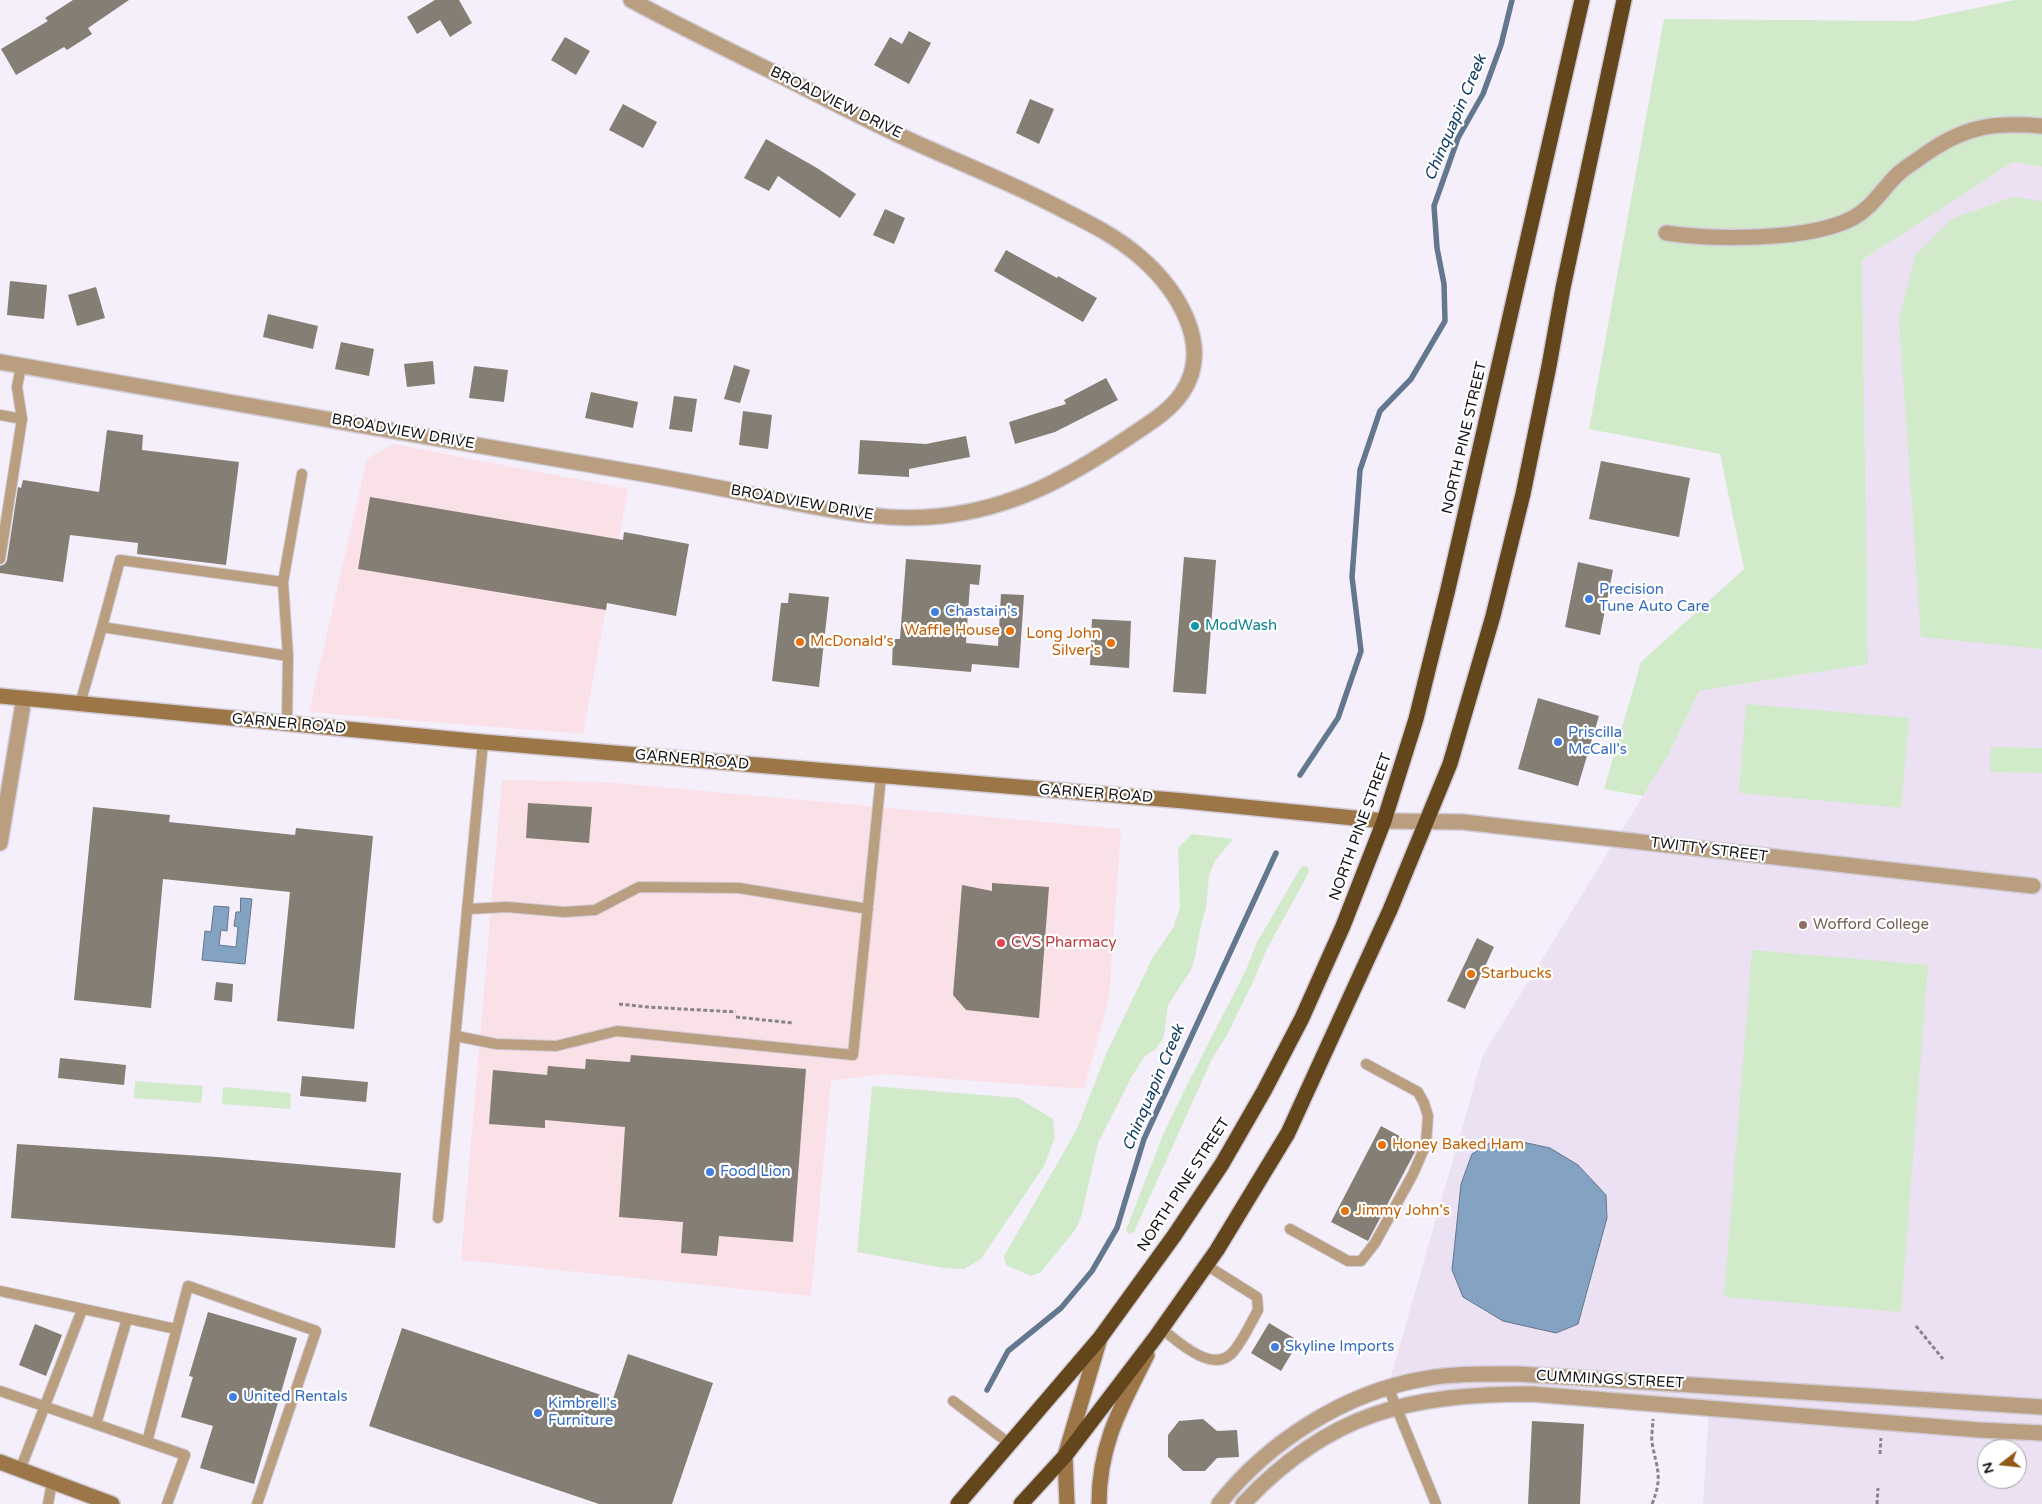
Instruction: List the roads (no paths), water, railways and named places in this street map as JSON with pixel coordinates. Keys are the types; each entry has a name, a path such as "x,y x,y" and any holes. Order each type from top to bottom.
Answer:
{"highway":[{"name":"NORTH PINE STREET","path":"958,1504 1100,1338 1200,1198 1264,1091 1302,1018 1343,926 1384,821 1416,719 1448,589 1582,0"},
{"path":"1021,1504 1065,1456 1158,1334 1206,1265 1288,1133 1390,910 1450,764 1493,616 1518,510 1624,0"}],"street":[{"name":"BROADVIEW DRIVE","path":"0,362 692,483 860,516 900,518 940,517 979,510 1017,499 1053,484 1088,464 1156,418 1179,399 1191,379 1195,364 1195,349 1189,323 1177,299 1162,279 1125,244 1039,197 902,136 631,0"},
{"path":"1666,232 1692,236 1756,237 1818,230 1838,225 1855,217 1871,205 1900,173 1942,142 1957,134 1980,127 2011,124 2042,126"},
{"name":"GARNER ROAD","path":"0,696 484,742 1184,801 1384,821"},
{"path":"0,844 24,698"},
{"name":"TWITTY STREET","path":"1384,821 1463,822 2033,886"},
{"path":"1099,1504 1100,1475 1113,1423 1158,1334"},
{"path":"1067,1504 1065,1456 1100,1338"},
{"name":"CUMMINGS STREET","path":"1219,1504 1230,1490 1285,1440 1322,1417 1361,1397 1424,1378 1460,1374 1518,1374 2042,1407"},
{"name":"CUMMINGS STREET","path":"1243,1504 1274,1473 1315,1442 1348,1424 1396,1406 1464,1396 1532,1394 1979,1430 2042,1433"},
{"path":"0,1462 112,1504"}],"lane":[{"path":"0,558 22,419 17,387 20,366"},
{"path":"0,415 22,419"},
{"path":"287,724 288,656 283,582 302,474"},
{"path":"80,704 120,560 283,582"},
{"path":"102,627 288,656"},
{"path":"438,1218 484,742"},
{"path":"456,1036 496,1044 556,1046 617,1031 853,1055 881,776"},
{"path":"468,909 507,908 564,912 594,910 639,887 740,888 868,909"},
{"path":"1290,1229 1348,1261 1361,1261 1375,1243 1414,1174 1426,1144 1428,1116 1424,1103 1418,1092 1366,1064"},
{"path":"1158,1334 1200,1357 1218,1359 1232,1354 1258,1310 1259,1305 1256,1297 1206,1265"},
{"path":"147,1442 188,1286 316,1331 257,1504"},
{"path":"0,1290 82,1310 176,1329"},
{"path":"20,1470 82,1310"},
{"path":"96,1424 127,1319"},
{"path":"1388,1388 1436,1504"},
{"path":"0,1390 185,1455 167,1504"},
{"path":"953,1401 1010,1444"},
{"path":"48,1504 52,1482"}],"water":[{"path":"241,898 252,899 245,964 202,960 205,931 211,932 214,906 229,907 227,931 221,930 219,945 236,947 238,927 234,926 236,912 240,912"},
{"path":"1518,1141 1550,1148 1578,1165 1606,1195 1607,1218 1578,1324 1556,1333 1503,1321 1463,1297 1452,1270 1461,1184 1472,1154 1490,1143"}],"waterway":[{"name":"Chinquapin Creek","path":"1300,775 1338,718 1361,651 1352,577 1360,470 1380,411 1411,379 1445,321 1444,284 1437,248 1434,206 1458,138 1483,94 1501,45 1512,0"},
{"name":"Chinquapin Creek","path":"987,1390 1008,1351 1061,1308 1092,1271 1117,1228 1144,1139 1276,853"}],"place":[{"name":"Precision Tune Auto Care","path":"1589,599"},
{"name":"Chastain's","path":"935,612"},
{"name":"ModWash","path":"1195,626"},
{"name":"Waffle House","path":"1010,631"},
{"name":"McDonald's","path":"800,642"},
{"name":"Long John Silver's","path":"1111,643"},
{"name":"Priscilla McCall's","path":"1558,742"},
{"name":"Wofford College","path":"1803,925"},
{"name":"CVS Pharmacy","path":"1001,943"},
{"name":"Starbucks","path":"1471,974"},
{"name":"Honey Baked Ham","path":"1382,1145"},
{"name":"Food Lion","path":"710,1172"},
{"name":"Jimmy John's","path":"1345,1211"},
{"name":"Skyline Imports","path":"1275,1347"},
{"name":"United Rentals","path":"233,1397"},
{"name":"Kimbrell's Furniture","path":"538,1413"}]}
